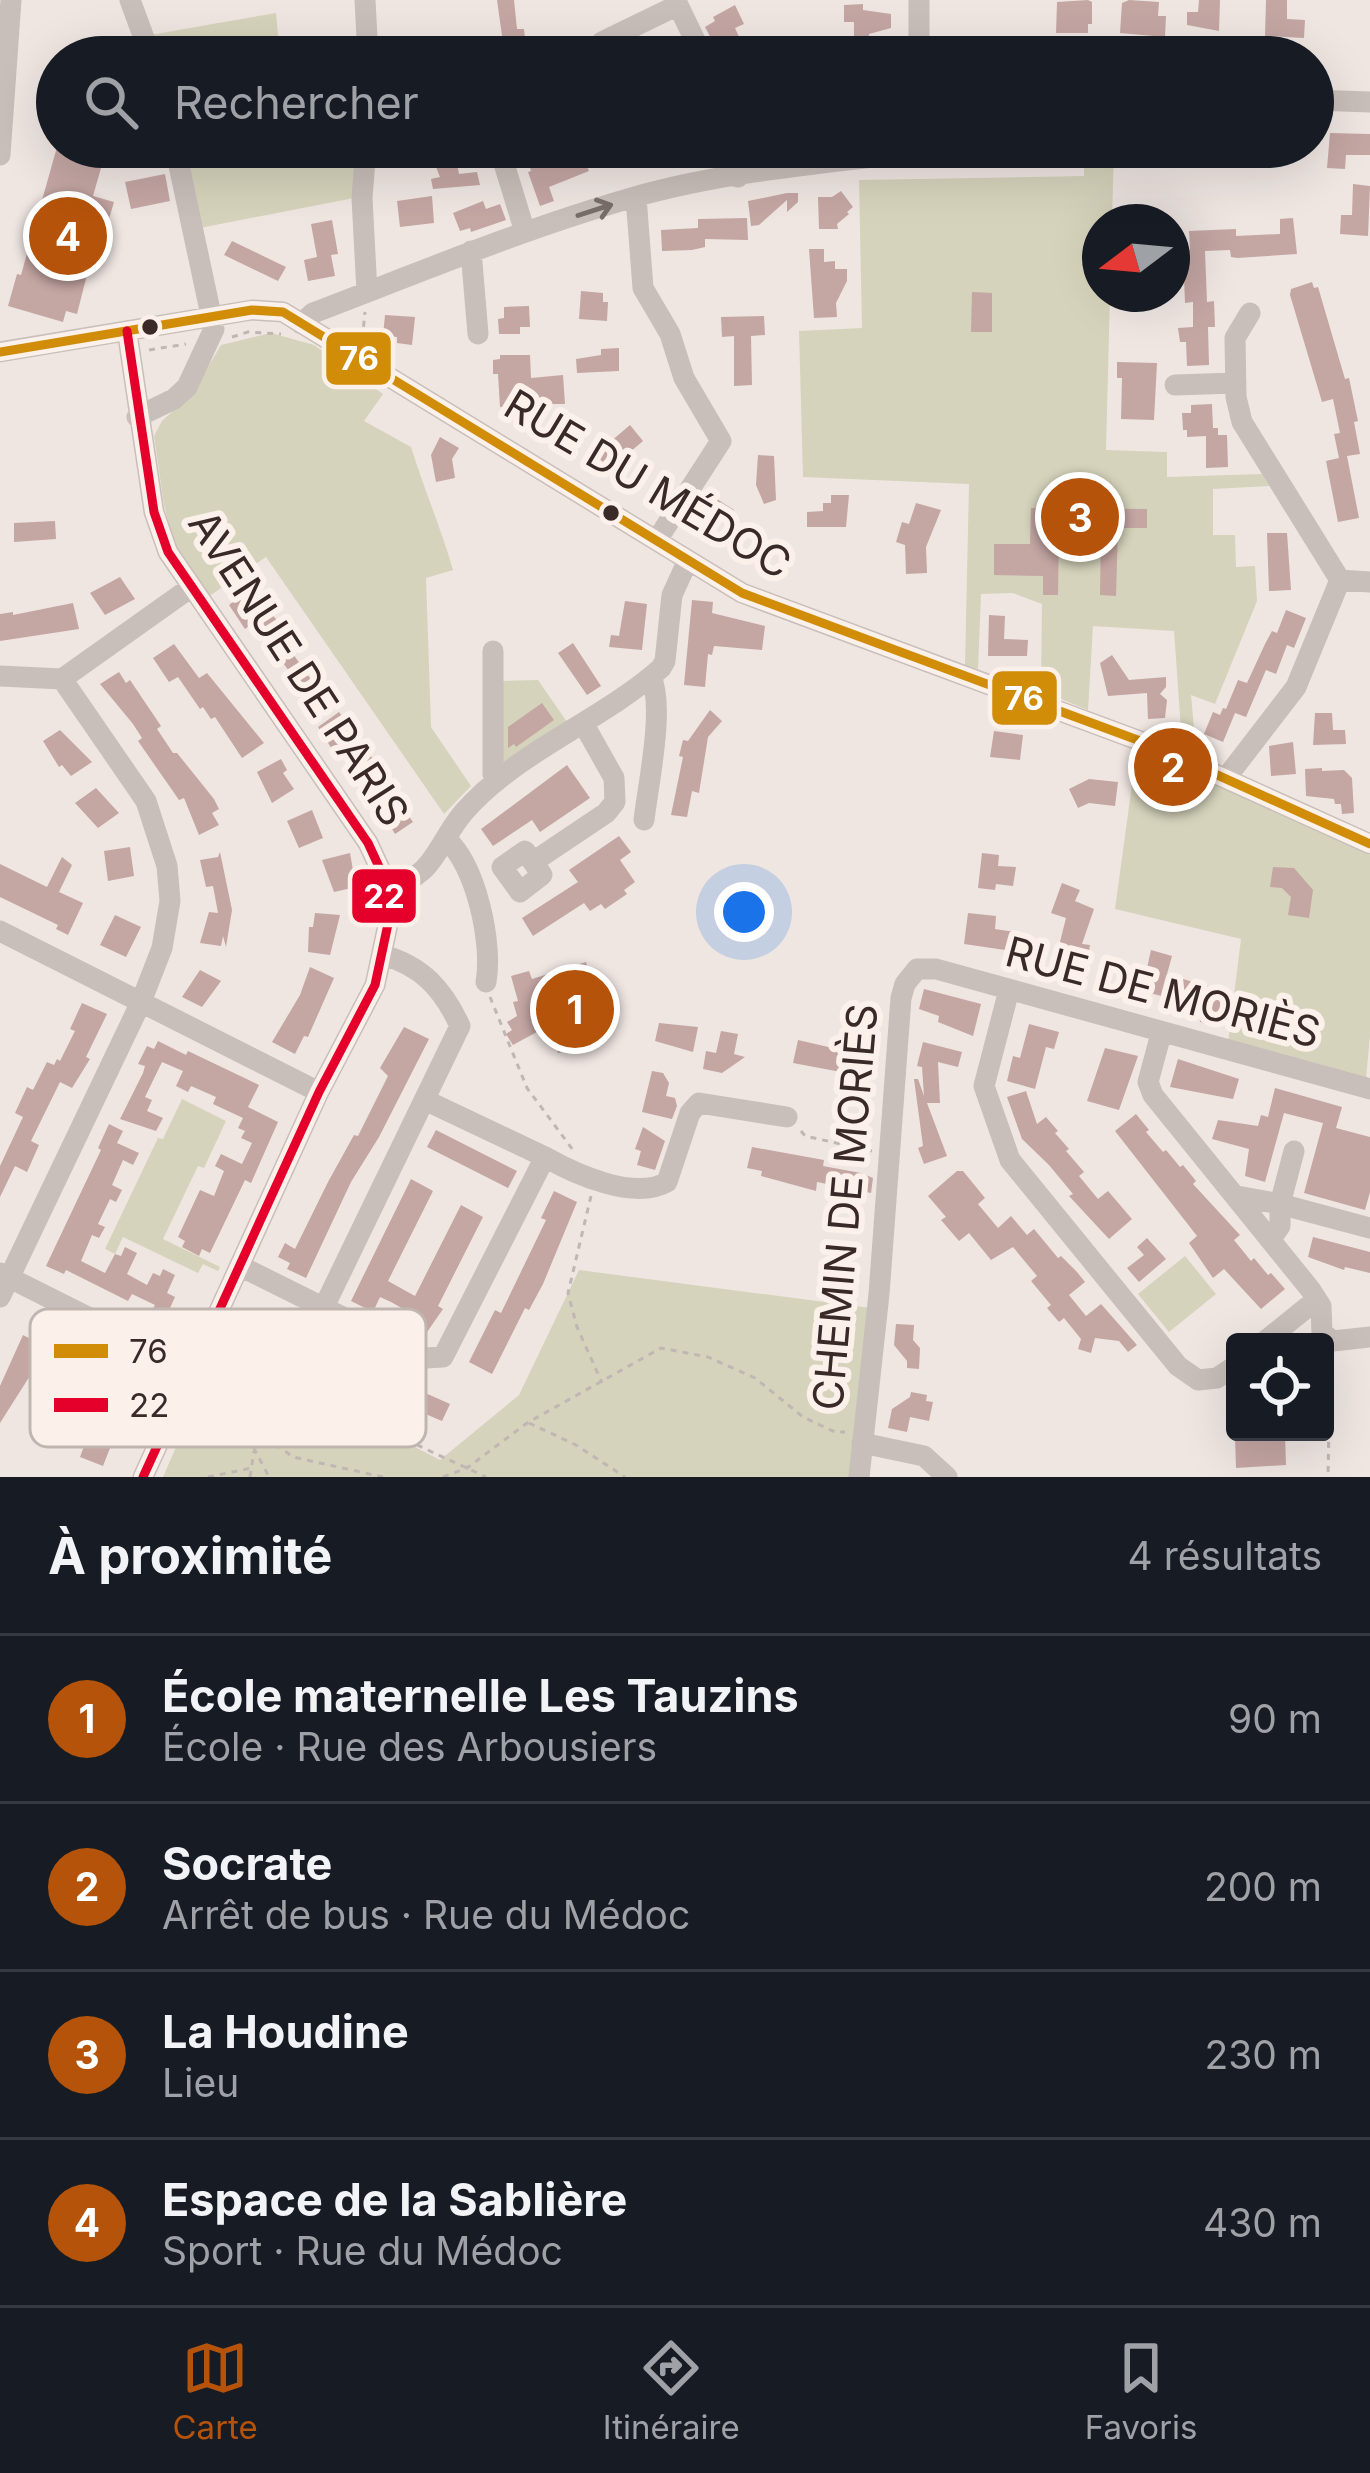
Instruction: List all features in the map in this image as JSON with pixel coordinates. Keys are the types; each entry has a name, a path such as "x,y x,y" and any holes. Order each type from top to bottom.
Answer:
{"street":[{"path":"0,155 11,0"},
{"path":"130,0 143,36"},
{"path":"365,0 367,36"},
{"path":"919,0 920,36"},
{"path":"614,36 683,2 695,36"},
{"path":"1334,100 1370,101"},
{"path":"137,418 187,387 212,323 179,168"},
{"path":"364,168 366,300"},
{"path":"506,168 526,232"},
{"path":"737,168 738,177"},
{"path":"301,323 313,313 366,300 471,251 636,197 797,168"},
{"path":"636,197 643,288 670,334 684,378 721,440 657,540"},
{"path":"471,251 478,334"},
{"name":"RUE DU MÉDOC","path":"0,355 129,342 252,310 283,312 767,605 1151,745 1370,844"},
{"path":"1250,313 1235,338 1242,422 1340,580"},
{"name":"AVENUE DE PARIS","path":"129,342 154,512 169,552 368,843 385,889 388,924 375,986 320,1092 221,1309"},
{"path":"1175,385 1236,383"},
{"path":"385,889 430,867 462,814 497,781 651,677 665,662 672,595 688,560"},
{"path":"1340,580 1370,582"},
{"path":"1226,778 1296,686 1340,580"},
{"path":"0,676 62,680 190,588"},
{"path":"493,651 493,774 497,781"},
{"path":"644,820 656,704 651,677"},
{"path":"60,1309 3,1283 141,1002 162,948 170,901 167,866 146,801 62,680"},
{"path":"532,862 607,813 615,802 614,778 583,723"},
{"path":"446,839 464,859 487,937 486,982"},
{"path":"0,931 320,1092"},
{"path":"324,1307 460,1026 436,986 418,967 383,955"},
{"name":"CHEMIN DE MORIÈS","path":"859,1477 905,984 916,969 936,969"},
{"name":"RUE DE MORIÈS","path":"936,969 1370,1089"},
{"path":"1009,990 984,1086 1010,1160 1178,1366 1198,1380 1226,1372"},
{"path":"1161,1034 1148,1082 1153,1096 1321,1306 1322,1333"},
{"path":"427,1101 592,1181 662,1186 690,1113 699,1103 787,1117"},
{"path":"1271,1239 1280,1226 1280,1204 1294,1150"},
{"path":"426,1358 443,1357 545,1157"},
{"path":"1237,1196 1370,1228"},
{"path":"240,1266 328,1309"},
{"path":"1275,1333 1316,1300"},
{"path":"1334,1340 1370,1337"},
{"path":"863,1438 924,1456 947,1477"},
{"name":"AVENUE DE PARIS","path":"143,1477 157,1447"}],"path":[{"path":"346,347 362,332 366,300"},
{"path":"486,982 527,1088 592,1181 568,1293 602,1383"},
{"path":"787,1117 805,1136 890,1155"},
{"path":"443,1477 467,1468 527,1423 661,1348 708,1357 755,1378 803,1417 863,1438"},
{"path":"527,1423 575,1444 625,1477"},
{"path":"1328,1477 1329,1441"},
{"path":"280,1447 293,1457 382,1477"},
{"path":"422,1447 486,1477"},
{"path":"250,1477 254,1449"},
{"path":"254,1449 269,1477"},
{"path":"208,1477 252,1468"}],"shaded area":[{"path":"276,13 278,36 150,36"},
{"path":"186,168 359,168 359,197 200,228"},
{"path":"1084,168 1113,168 1112,204 1082,204 1082,312 1110,312 1106,450 1167,452 1167,477 1262,474 1269,486 1213,489 1213,535 1235,535 1236,567 1255,566 1257,601 1215,704 1191,695 1196,751 1182,743 1174,631 1093,626 1088,710 1041,691 1042,604 1013,593 981,594 978,669 965,665 969,484 803,477 799,331 862,328 859,180 1084,176"},
{"path":"271,333 314,345 383,394 364,421 411,447 453,570 426,578 431,727 471,786 444,814 266,557 208,597 174,544 154,436 162,421 192,394 221,345"},
{"path":"538,680 567,722 497,769 497,681"},
{"path":"1137,748 1370,855 1366,1079 1228,1043 1241,939 1115,909"},
{"path":"182,1099 226,1121 163,1239 220,1267 218,1271 203,1264 198,1273 123,1237 115,1254 105,1249"},
{"path":"1185,1256 1216,1294 1169,1332 1138,1294"},
{"path":"579,1270 878,1309 859,1477 163,1477 176,1447 415,1447 440,1460 519,1395"}],"building":[{"path":"497,0 514,0 517,29 524,29 525,36 502,36"},
{"path":"1199,0 1220,0 1219,31 1187,25 1187,12 1198,12"},
{"path":"1266,0 1287,0 1287,19 1305,20 1304,36 1265,36"},
{"path":"1057,2 1092,2 1092,24 1088,24 1088,33 1056,33"},
{"path":"1159,2 1158,16 1166,16 1165,36 1120,33 1122,3"},
{"path":"863,4 863,10 891,14 891,28 854,36 854,22 844,22 844,5"},
{"path":"735,5 744,24 735,28 739,36 710,36 705,27 715,21 713,17"},
{"path":"1334,133 1370,134 1370,155 1346,155 1345,169 1327,168 1334,168"},
{"path":"51,168 101,168 93,196 114,202 98,256 92,255 77,314 66,311 63,322 8,306 17,274 21,275"},
{"path":"436,168 458,168 459,174 477,172 480,185 433,189 431,179 440,177"},
{"path":"531,171 589,171 549,187 554,201 540,206"},
{"path":"165,174 170,201 131,209 125,182"},
{"path":"1353,184 1370,186 1368,236 1340,234 1341,215 1352,215"},
{"path":"841,191 853,207 849,214 837,224 838,229 819,229 818,197"},
{"path":"798,193 798,202 787,212 787,200 759,225 751,226 748,201"},
{"path":"432,196 434,223 400,227 397,201"},
{"path":"483,201 486,209 500,204 506,220 460,231 453,213"},
{"path":"747,218 748,240 705,239 705,247 662,251 661,230 698,228 698,219"},
{"path":"1293,218 1297,254 1237,258 1231,257 1230,250 1205,251 1207,302 1214,301 1215,327 1208,327 1209,365 1187,366 1186,342 1180,342 1178,328 1193,327 1190,231 1280,234 1280,219"},
{"path":"332,220 338,254 331,255 335,276 308,281 304,260 317,257 311,224"},
{"path":"232,241 286,267 278,281 224,255"},
{"path":"809,249 824,249 824,262 835,261 835,269 847,269 847,281 836,303 837,317 814,318"},
{"path":"1312,282 1318,287 1345,379 1349,378 1358,421 1354,422 1360,454 1347,456 1359,518 1338,522 1326,461 1339,458 1333,399 1322,402 1290,295 1291,289"},
{"path":"581,291 603,293 603,302 608,302 607,321 579,319"},
{"path":"972,292 992,293 992,332 971,332"},
{"path":"529,306 530,327 520,327 520,334 499,334 498,319 504,318 504,307"},
{"path":"385,315 415,317 412,345 383,336"},
{"path":"764,316 765,335 751,336 752,385 734,386 734,336 722,337 721,317"},
{"path":"619,348 619,371 577,373 576,359"},
{"path":"500,355 530,355 531,378 563,375 565,404 510,412 509,407 500,407 493,360"},
{"path":"1117,362 1157,363 1154,420 1121,419 1122,378 1117,378"},
{"path":"1212,404 1213,428 1218,428 1218,435 1227,435 1228,467 1206,468 1206,436 1187,437 1183,430 1182,413 1191,413 1191,405"},
{"path":"630,425 643,441 623,467 619,462 609,470 596,454"},
{"path":"440,437 459,448 452,459 455,478 436,482 431,455"},
{"path":"758,455 774,456 776,500 764,504 756,485"},
{"path":"706,492 734,510 727,521 709,520 703,529 689,519"},
{"path":"831,495 849,495 846,527 807,527 807,512 823,511"},
{"path":"916,503 941,510 926,547 927,573 906,574 905,545 896,542 902,522 909,524"},
{"path":"1031,508 1147,509 1147,528 1118,528 1116,596 1100,595 1101,525 1059,525 1058,595 1043,595 1043,576 994,575 994,544 1030,544"},
{"path":"55,521 56,539 14,542 14,523"},
{"path":"1267,533 1287,533 1291,590 1269,591"},
{"path":"120,577 135,599 105,615 90,593"},
{"path":"243,594 250,604 265,594 272,604 267,608 300,649 293,654 324,690 308,707 287,683 294,678 270,645 267,648 249,626 245,629 229,605"},
{"path":"692,600 713,602 712,613 765,626 762,650 714,646 712,655 708,654 705,687 684,685"},
{"path":"625,601 647,604 642,650 609,647 611,635 619,636"},
{"path":"73,603 79,629 0,641 0,614"},
{"path":"1286,610 1306,618 1294,648 1287,645 1276,674 1266,670 1246,717 1235,713 1223,742 1204,734 1213,712 1220,715 1226,709 1238,680 1247,683"},
{"path":"989,615 1005,616 1004,639 1028,640 1027,656 988,656"},
{"path":"573,643 601,686 587,695 558,653"},
{"path":"174,644 199,678 207,673 264,743 242,758 215,717 211,719 200,709 178,677 169,682 153,658"},
{"path":"1112,655 1129,680 1166,677 1160,694 1167,700 1165,718 1148,719 1147,693 1108,696 1100,663"},
{"path":"119,672 126,683 130,680 161,726 157,729 173,753 214,799 219,809 212,813 219,825 199,835 184,798 179,800 138,741 142,738 133,724 100,684"},
{"path":"542,703 554,720 508,748 508,727"},
{"path":"710,710 722,721 708,737 699,793 692,791 687,817 671,815 683,740 688,741"},
{"path":"339,712 378,766 375,769 408,808 405,811 413,822 395,834 368,790 365,793 342,754 337,757 318,727"},
{"path":"1315,713 1332,713 1333,730 1345,730 1346,744 1313,745"},
{"path":"60,730 92,762 71,776 59,767 43,741"},
{"path":"994,731 1023,735 1020,760 990,757"},
{"path":"1293,742 1296,774 1271,776 1269,746"},
{"path":"281,759 287,770 283,773 294,789 272,803 257,772"},
{"path":"567,765 590,798 540,832 532,820 493,846 481,829"},
{"path":"1305,769 1344,770 1352,778 1354,813 1342,814 1341,804 1334,799 1306,796"},
{"path":"1089,779 1118,782 1115,806 1089,803 1078,808 1069,789"},
{"path":"96,788 119,813 98,828 75,803"},
{"path":"312,810 323,838 299,848 287,821"},
{"path":"619,836 631,852 620,860 635,882 624,890 627,894 605,909 601,904 590,911 584,903 533,936 522,918 578,882 569,870"},
{"path":"130,847 134,876 108,881 104,851"},
{"path":"220,852 232,910 226,947 223,936 221,946 200,943 209,912 218,913 213,886 206,887 200,860 218,857"},
{"path":"350,853 356,887 334,892 322,860"},
{"path":"982,853 999,855 998,866 1016,867 1013,886 978,888"},
{"path":"62,857 72,865 59,892 83,903 68,935 56,929 58,925 0,897 0,864 47,887"},
{"path":"1273,867 1294,868 1313,890 1309,918 1288,915 1291,897 1282,888 1270,887"},
{"path":"1062,883 1080,890 1075,901 1094,909 1082,944 1090,945 1087,964 1068,961 1067,967 1054,966 1066,918 1051,913"},
{"path":"315,913 340,915 330,955 308,952"},
{"path":"968,913 996,916 995,929 1015,932 1012,951 964,944"},
{"path":"115,915 141,927 126,957 100,945"},
{"path":"1151,950 1172,956 1167,974 1222,991 1218,1024 1200,1022 1201,1006 1134,989 1139,966 1147,968"},
{"path":"586,962 596,1000 566,1009 575,1049 558,1053 546,1027 513,1045 506,1034 512,1030 507,1022 517,1016 511,976 529,971 532,979"},
{"path":"310,967 334,978 308,1037 304,1036 295,1054 272,1042 300,995"},
{"path":"200,970 221,981 202,1007 182,997"},
{"path":"924,989 981,1004 973,1036 919,1009"},
{"path":"82,1003 107,1014 86,1057 90,1059 72,1088 60,1082 31,1141 39,1145 27,1172 15,1166 0,1197 0,1166 23,1117 15,1113 27,1087 33,1090 47,1062 60,1061"},
{"path":"659,1023 698,1027 693,1052 655,1041"},
{"path":"1029,1024 1059,1032 1054,1049 1046,1047 1035,1089 1007,1081 1013,1056 1020,1058"},
{"path":"404,1027 429,1039 351,1182 306,1278 287,1269 290,1263 278,1257 285,1243 295,1249 354,1135 358,1136 388,1076 380,1068"},
{"path":"721,1031 738,1034 734,1054 745,1057 722,1073 703,1069 706,1051 716,1053"},
{"path":"798,1040 863,1055 860,1070 871,1073 869,1086 838,1085 841,1072 793,1063"},
{"path":"158,1041 259,1085 248,1107 278,1122 251,1183 245,1180 210,1253 202,1249 199,1256 182,1247 185,1241 178,1237 200,1190 214,1196 224,1171 215,1166 221,1154 242,1164 252,1143 241,1138 245,1131 238,1128 243,1118 213,1104 216,1097 191,1086 188,1092 176,1086 183,1071 162,1062 145,1097 152,1100 147,1111 163,1118 156,1131 120,1119 143,1073 145,1066 138,1064 147,1046 154,1049"},
{"path":"923,1042 962,1052 958,1067 938,1062 940,1103 927,1103 947,1156 924,1164 918,1148 923,1146 914,1079 924,1096 922,1067 917,1066"},
{"path":"1105,1048 1138,1056 1119,1110 1087,1101"},
{"path":"1178,1059 1239,1079 1233,1099 1170,1087"},
{"path":"652,1071 663,1073 669,1083 666,1096 675,1098 677,1106 672,1119 642,1112"},
{"path":"1275,1088 1342,1107 1336,1128 1370,1137 1370,1192 1365,1210 1304,1193 1323,1123 1284,1113 1265,1182 1245,1176 1249,1149 1212,1139 1218,1120 1258,1126 1261,1115 1268,1117"},
{"path":"1026,1091 1037,1124 1046,1117 1058,1131 1066,1151 1084,1172 1079,1176 1098,1199 1108,1191 1132,1219 1109,1239 1022,1139 1007,1097"},
{"path":"1136,1114 1163,1152 1183,1165 1196,1181 1193,1184 1240,1235 1234,1240 1251,1261 1254,1258 1285,1289 1261,1309 1224,1269 1213,1278 1189,1243 1197,1236 1115,1131"},
{"path":"109,1124 123,1131 117,1143 139,1153 133,1165 123,1160 112,1185 122,1190 116,1202 110,1199 98,1224 105,1227 99,1238 92,1235 81,1261 105,1273 115,1254 121,1256 125,1247 137,1253 127,1274 147,1285 153,1273 160,1276 163,1269 175,1275 167,1293 175,1297 170,1309 153,1309 155,1305 132,1294 128,1301 66,1270 64,1274 46,1266"},
{"path":"643,1127 665,1141 655,1170 637,1165 641,1151 635,1149"},
{"path":"436,1130 517,1171 508,1188 427,1147"},
{"path":"752,1147 824,1160 823,1166 861,1173 873,1178 871,1193 817,1182 816,1191 761,1176 762,1171 747,1168"},
{"path":"963,1171 985,1198 978,1204 998,1228 1011,1216 1027,1235 1034,1229 1077,1272 1085,1282 1069,1295 1086,1316 1101,1304 1137,1345 1128,1352 1119,1341 1095,1338 1091,1353 1078,1349 1081,1339 1064,1318 1059,1322 1047,1308 1051,1305 1031,1281 1037,1276 1013,1247 991,1260 969,1233 959,1241 928,1196"},
{"path":"411,1179 433,1191 388,1281 415,1296 461,1205 483,1217 438,1306 443,1309 426,1334 426,1309 403,1309 380,1297 374,1309 351,1301"},
{"path":"554,1191 577,1202 543,1284 529,1310 525,1308 492,1374 469,1362 495,1310 501,1313 546,1220 541,1218"},
{"path":"1313,1237 1370,1252 1370,1273 1308,1257"},
{"path":"1147,1238 1166,1259 1139,1282 1127,1268 1144,1255 1137,1247"},
{"path":"896,1324 914,1325 919,1369 907,1368 894,1345"},
{"path":"23,1335 30,1339 30,1376 0,1423 0,1386"},
{"path":"911,1392 927,1395 926,1401 933,1402 929,1421 910,1417 907,1432 888,1428 892,1409"},
{"path":"426,1393 450,1404 442,1421 426,1414"},
{"path":"1235,1441 1285,1441 1286,1465 1236,1468"},
{"path":"84,1447 110,1447 103,1466 80,1457"}],"transit line":[{"name":"76","path":"0,352 252,310 283,312 742,593 1151,745 1370,844"},
{"name":"22","path":"127,331 154,512 168,552 368,843 380,869 388,924 375,985 319,1092 220,1309"},
{"name":"22","path":"143,1477 157,1447"}],"place":[{"name":"Espace de la Sablière","path":"68,236"},
{"name":"La Houdine","path":"1080,517"},
{"name":"Socrate","path":"1173,767"},
{"name":"École maternelle Les Tauzins","path":"575,1009"}]}
